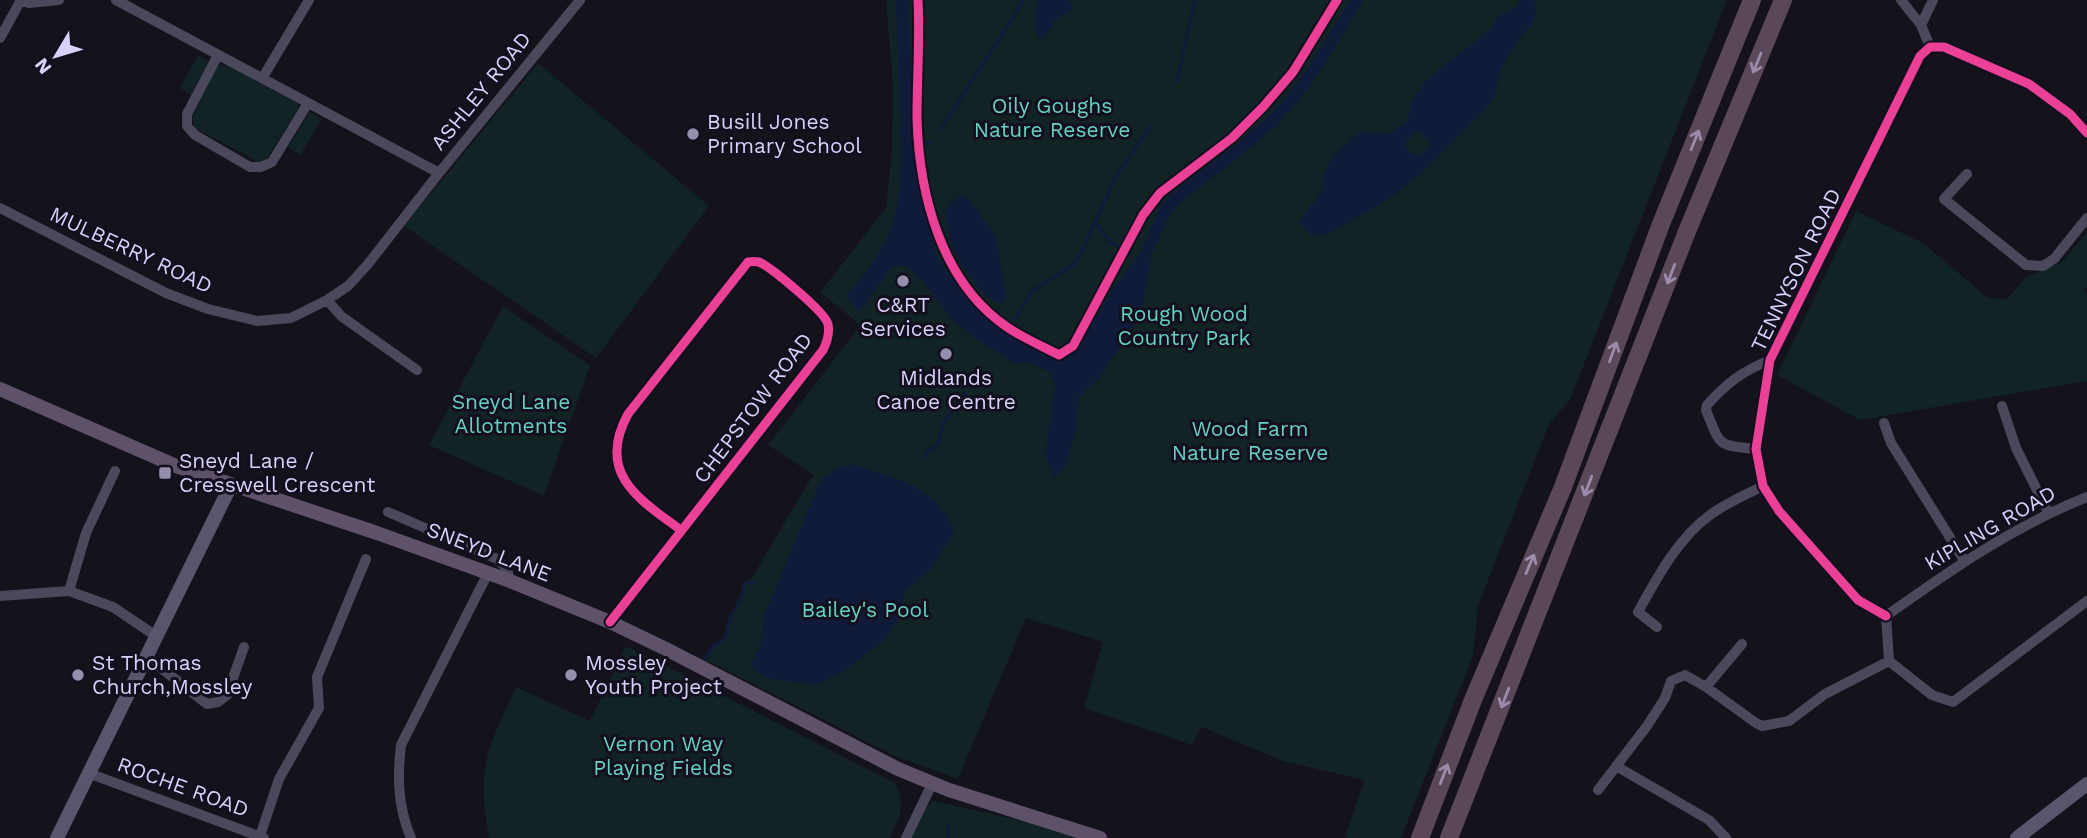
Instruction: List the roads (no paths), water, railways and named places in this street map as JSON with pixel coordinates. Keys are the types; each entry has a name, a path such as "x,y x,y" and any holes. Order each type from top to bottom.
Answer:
{"highway":[{"path":"1420,838 1473,700 1563,487 1661,224 1752,0"},
{"path":"1449,838 1686,234 1783,0"}],"main road":[{"name":"SNEYD LANE","path":"0,389 176,466 510,581 610,622 859,750 932,784 1100,838"}],"street":[{"path":"0,38 21,0 29,3 59,0"},
{"path":"116,0 439,173"},
{"path":"263,77 309,0"},
{"name":"ASHLEY ROAD","path":"439,173 580,0"},
{"path":"1901,0 1920,25 1930,47 1944,47 2029,84 2070,114 2087,133"},
{"path":"1920,25 1933,0"},
{"name":"TENNYSON ROAD","path":"1886,616 1858,600 1779,511 1763,486 1756,449 1770,360 1920,56 1930,47"},
{"path":"218,55 187,114 187,126 194,135 250,166 261,167 272,162 308,103"},
{"name":"MULBERRY ROAD","path":"0,208 166,293 234,317 257,321 291,318 348,286 439,173"},
{"path":"1966,174 1944,199 2026,265 2043,266 2054,259 2087,218"},
{"name":"CHEPSTOW ROAD","path":"610,622 828,341 825,317 809,300 756,261 748,261 628,414 617,436 617,458 628,488 681,530"},
{"path":"327,300 333,309 349,322 417,370"},
{"name":"TENNYSON ROAD","path":"1756,449 1724,446 1718,441 1706,410 1707,405 1728,382 1770,360"},
{"path":"2002,406 2016,448 2049,514"},
{"path":"1884,423 1891,443 1964,560"},
{"path":"69,591 86,533 115,478"},
{"path":"57,838 230,485"},
{"path":"1657,627 1638,611 1663,568 1707,516 1763,486"},
{"name":"KIPLING ROAD","path":"1886,616 1964,560 2049,514 2086,499"},
{"path":"388,512 497,559 507,569 510,581"},
{"path":"262,837 279,779 319,708 317,677 367,558"},
{"path":"411,838 401,815 397,773 401,745 488,573"},
{"path":"0,596 69,591 113,607 156,636"},
{"path":"1886,616 1889,661 1932,695 1953,702 2087,601"},
{"path":"1706,687 1742,644"},
{"path":"147,657 207,704 218,702 227,695 244,647"},
{"path":"1598,790 1647,726 1665,698 1671,681 1685,675 1756,723 1762,726 1774,725 1788,721 1825,694 1889,661"},
{"path":"1616,766 1709,820 1726,838"},
{"name":"ROCHE ROAD","path":"88,773 262,837"},
{"path":"906,838 932,784"},
{"path":"2017,838 2087,784"}],"water":[{"path":"1038,0 1069,0 1073,10 1056,19 1045,37 1040,40 1035,26"},
{"path":"1519,0 1534,0 1537,10 1533,23 1517,42 1501,69 1494,99 1424,171 1391,198 1326,235 1312,236 1299,222 1321,192 1324,172 1332,157 1359,132 1390,133 1407,122 1412,100 1424,82 1489,30 1498,16 1518,6","holes":["1418,130 1429,142 1429,148 1419,156 1409,152 1405,145"]},
{"path":"907,118 915,126 920,175 936,254 972,303 998,326 1055,360 1065,360 1077,351 1111,291 1155,233 1143,305 1133,327 1100,378 1079,397 1076,430 1066,466 1053,478 1045,454 1055,384 1051,373 1028,362 1015,364 974,337 946,313 924,283 904,266 895,266 890,270 859,312 847,297 878,254 888,235 898,197 900,126"},
{"path":"959,195 969,199 996,236 1006,296 1006,300 1000,303 986,296 973,281 951,244 945,209"},
{"path":"853,464 899,480 925,493 946,515 955,531 930,570 905,591 899,619 886,638 845,671 815,685 766,678 750,665 761,643 763,618 821,479 836,469"}],"waterway":[{"path":"902,0 907,135"},
{"path":"941,129 1024,0"},
{"path":"1177,81 1195,0"},
{"path":"1148,248 1166,209 1284,109 1317,64 1357,0"},
{"path":"1015,319 1032,291 1073,265 1115,178 1150,127"},
{"path":"923,145 929,142"},
{"path":"1096,224 1107,239 1121,249"},
{"path":"925,457 927,452 938,444 942,425 964,394"},
{"path":"703,661 712,647 725,639 730,618 742,596 744,583 753,582"},
{"path":"948,826 948,838"}],"place":[{"name":"Busill Jones Primary School","path":"693,134"},
{"name":"C&RT Services","path":"903,281"},
{"name":"Midlands Canoe Centre","path":"946,354"},
{"name":"Sneyd Lane / Cresswell Crescent","path":"165,473"},
{"name":"St Thomas Church,Mossley","path":"78,675"},
{"name":"Mossley Youth Project","path":"571,675"}],"park label":[{"name":"Oily Goughs Nature Reserve","path":"1052,118"},
{"name":"Rough Wood Country Park","path":"1184,326"},
{"name":"Sneyd Lane Allotments","path":"511,414"},
{"name":"Wood Farm Nature Reserve","path":"1250,441"},
{"name":"Bailey's Pool","path":"865,610"},
{"name":"Vernon Way Playing Fields","path":"663,756"}]}
